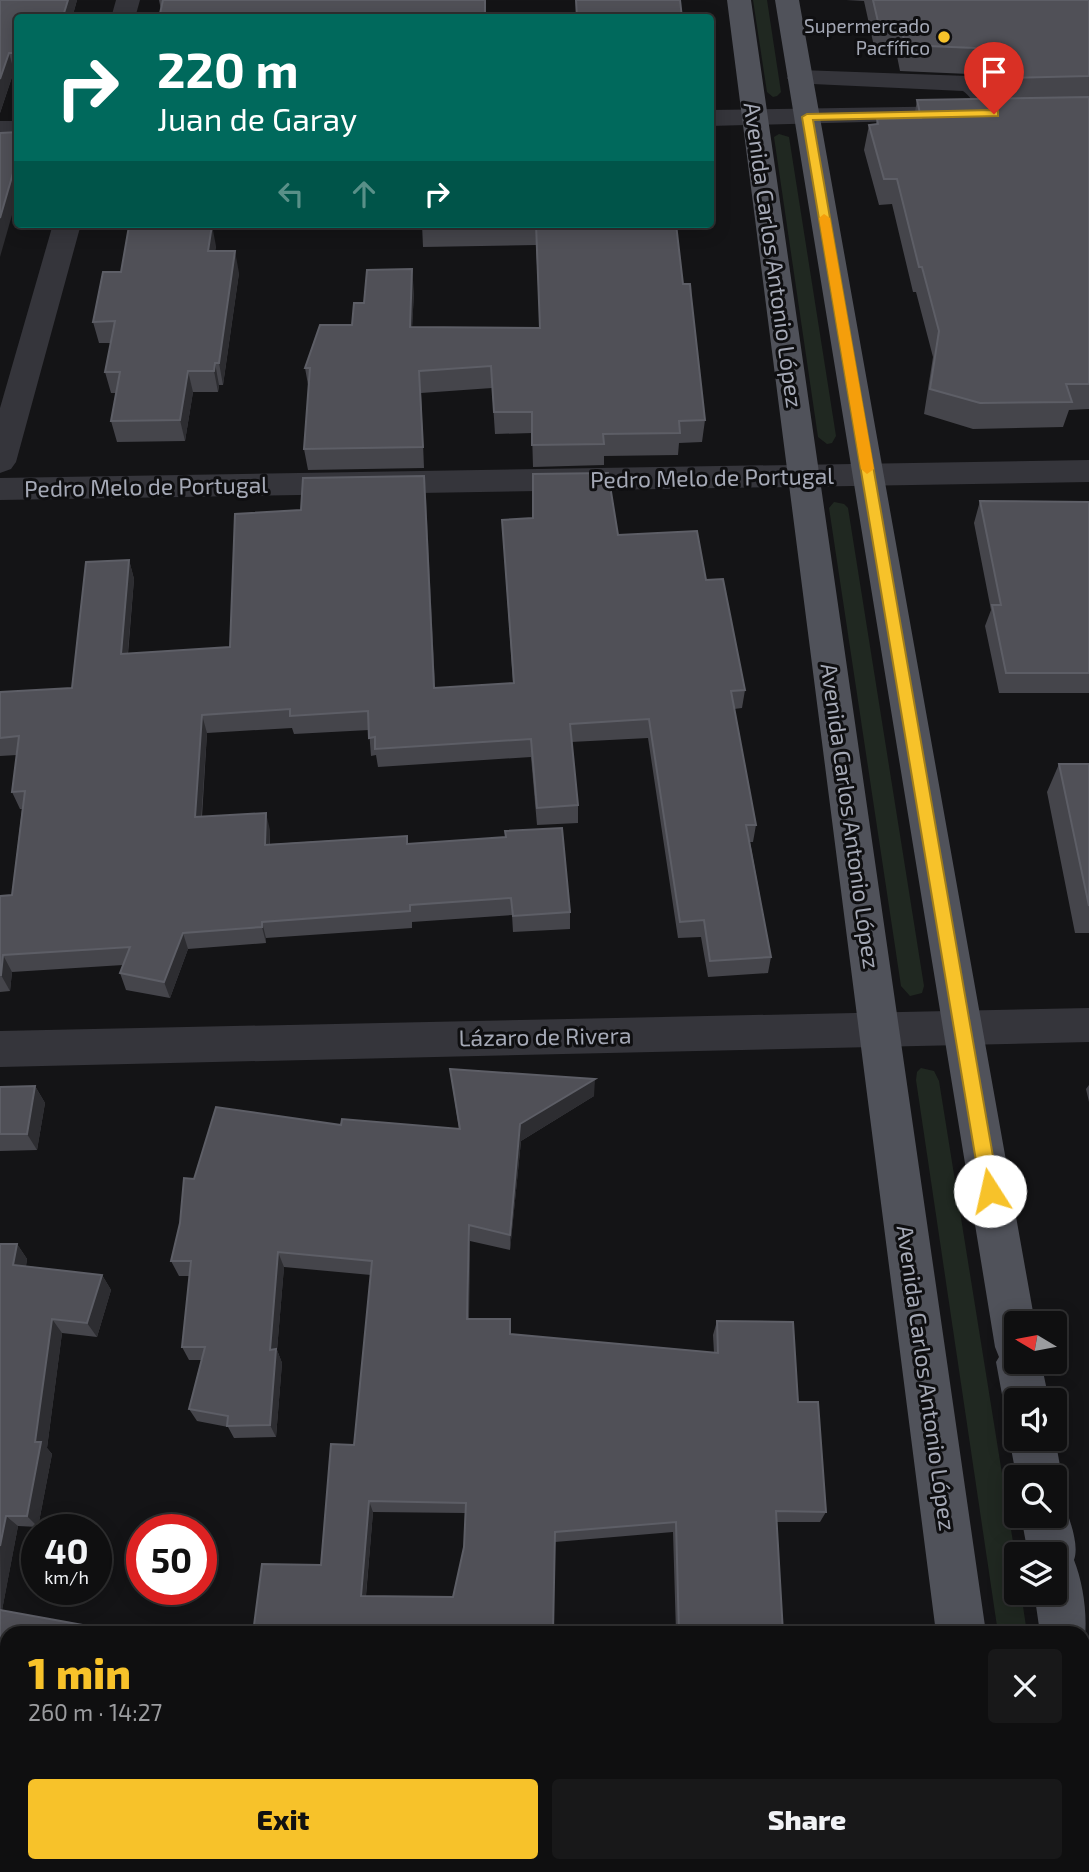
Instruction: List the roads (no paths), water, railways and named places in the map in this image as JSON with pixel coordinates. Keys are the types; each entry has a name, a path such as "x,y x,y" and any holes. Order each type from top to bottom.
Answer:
{"main road":[{"name":"Avenida Carlos Antonio López","path":"738,0 960,1626"},
{"path":"786,0 1011,1311"},
{"path":"1060,1605 1064,1626"}],"street":[{"path":"800,78 968,84 976,88 994,114"},
{"path":"714,118 1021,113"},
{"path":"0,462 66,228"},
{"name":"Pedro Melo de Portugal","path":"0,489 1089,471"},
{"name":"Lázaro de Rivera","path":"0,1049 1089,1025"}],"place":[{"name":"Supermercado Pacfífico","path":"944,37"}]}
